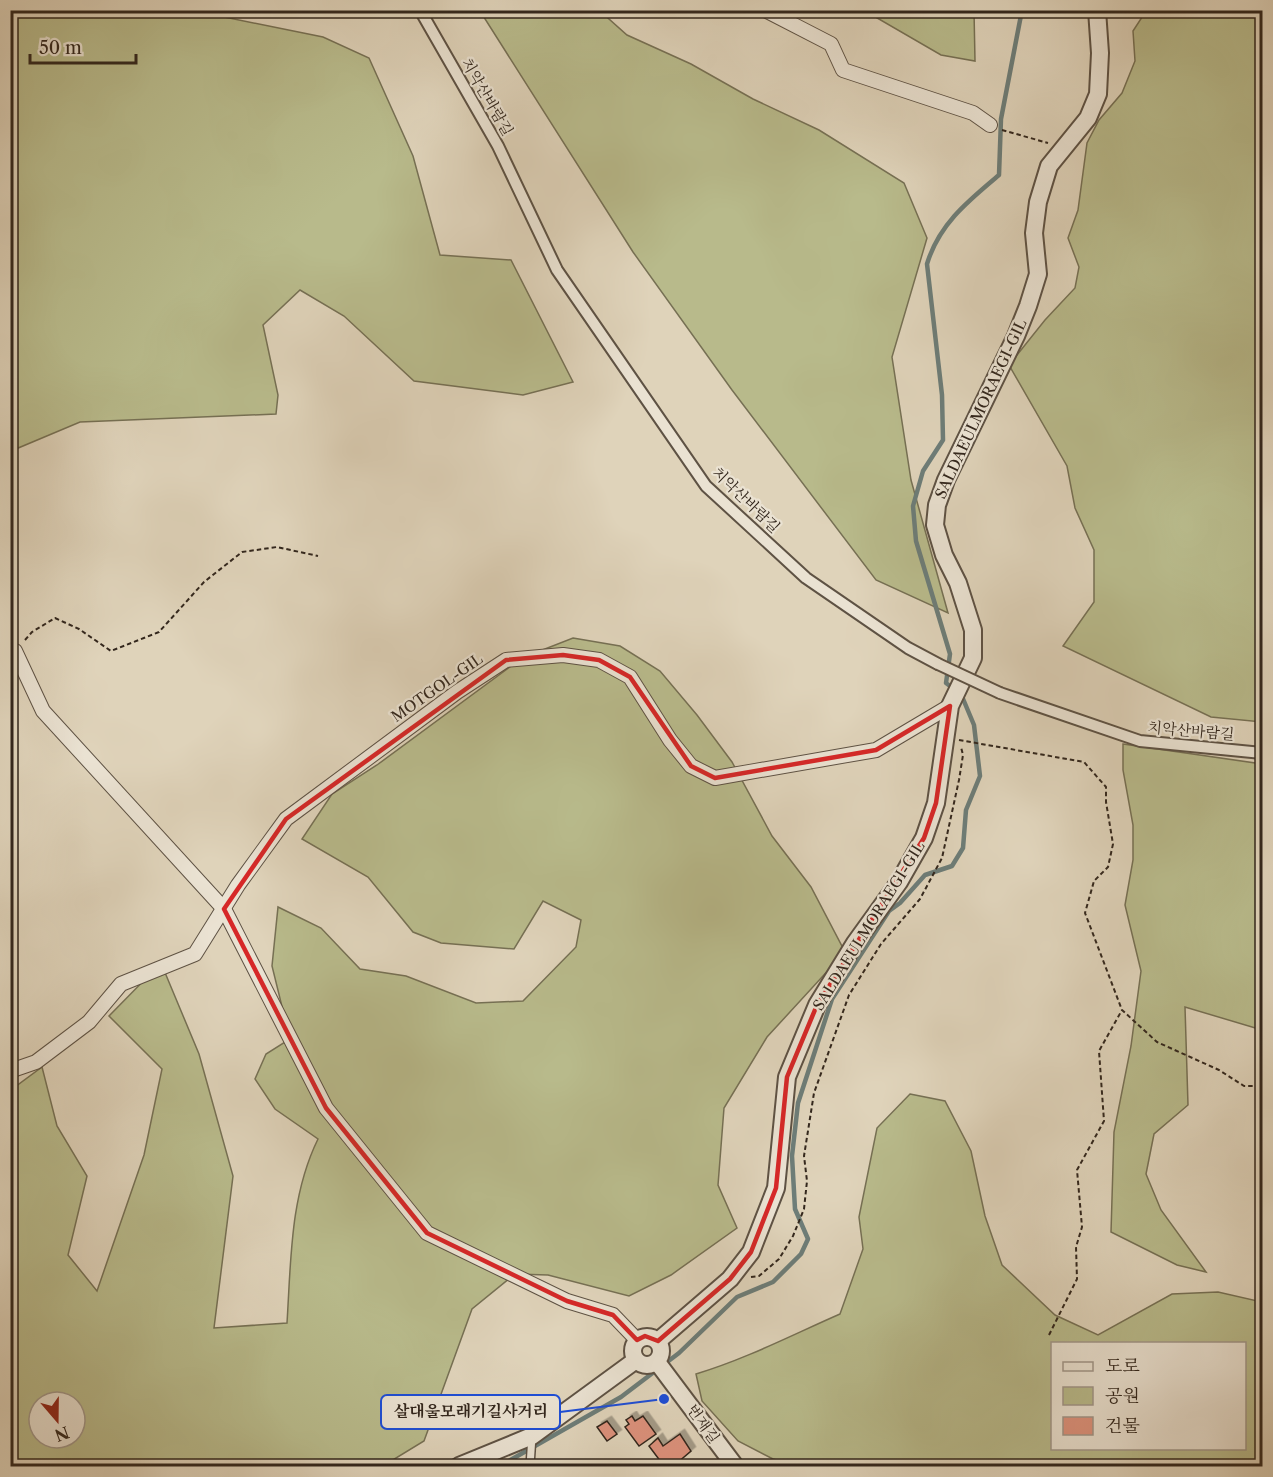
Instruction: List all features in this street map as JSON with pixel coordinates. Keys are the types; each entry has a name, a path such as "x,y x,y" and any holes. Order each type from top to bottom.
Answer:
{"street":[{"name":"치악산바람길","path":"420,10 498,146 557,270 706,486 806,578 908,648 1000,693 1140,741 1263,753"},
{"path":"765,10 831,44 843,70 973,113 990,125"},
{"name":"SALDAEULMORAEGI-GIL","path":"658,1341 730,1279 751,1252 776,1188 787,1077 817,1005 855,943 899,882 924,838 936,803 952,702 973,658 973,630 958,583 944,555 935,525 937,505 946,480 1016,336 1028,306 1038,274 1034,233 1038,202 1049,166 1088,118 1098,94 1101,53 1097,10"},
{"path":"13,651 43,711 224,909 326,1107 427,1233 567,1301 613,1315 637,1340"},
{"name":"MOTGOL-GIL","path":"10,1071 36,1062 89,1022 121,984 195,954 286,819 457,692 506,660 563,655 599,660 630,677 670,740 691,765 715,778 876,750 952,702"},
{"path":"645,1336 658,1341 661,1349 658,1363 647,1365 636,1360 632,1349 637,1340 645,1336"},
{"path":"459,1467 532,1441 636,1360"},
{"name":"번재길","path":"658,1363 735,1467"}],"lane":[{"path":"530,1467 532,1441"}],"path":[{"path":"1007,133 1062,148"},
{"path":"13,651 32,632 55,618 79,629 111,651 159,632 204,582 242,552 277,547 318,556"},
{"path":"959,740 1084,762 1106,787 1113,844 1108,867 1094,881 1085,913 1122,1010 1157,1042 1219,1070 1244,1086 1263,1086"},
{"name":"SALDAEULMORAEGI-GIL","path":"730,1279 759,1276 779,1259 797,1226 802,1214 807,1181 804,1156 813,1093 849,995 880,944 920,899 942,858"},
{"path":"1049,1335 1077,1279 1076,1248 1082,1227 1077,1170 1104,1121 1099,1051 1122,1010"}],"highlighted area":[{"path":"563,655 599,660 630,677 691,766 715,778 876,750 950,706 936,803 924,838 817,1005 787,1077 776,1188 751,1252 730,1279 658,1341 645,1336 637,1340 613,1315 567,1301 427,1233 326,1108 224,909 286,819 506,660"}],"green space":[{"path":"11,11 150,11 158,16 195,11 323,37 369,58 413,156 440,255 511,260 573,382 523,395 414,381 344,316 300,290 263,325 278,395 276,414 80,422 11,451"},
{"path":"480,11 600,11 627,35 691,64 753,99 819,130 904,183 927,238 892,357 911,480 948,613 876,580 732,390 633,252"},
{"path":"865,11 974,11 975,61 941,55"},
{"path":"1146,11 1262,11 1262,722 1211,717 1063,646 1094,602 1094,550 1075,508 1067,466 1009,365 1045,320 1075,288 1079,267 1068,238 1078,210 1087,143 1099,120 1122,93 1135,61 1133,31"},
{"path":"573,638 620,646 660,671 697,715 732,762 772,836 811,887 845,952 767,1037 724,1108 718,1185 737,1228 671,1275 629,1296 548,1275 515,1274 472,1309 424,1441 383,1466 11,1466 11,1090 42,1067 57,1126 87,1176 68,1255 97,1291 144,1155 162,1069 109,1016 161,963 199,1054 233,1176 214,1328 287,1323 291,1252 297,1206 302,1183 318,1139 275,1109 255,1079 266,1054 290,1039 272,966 278,907 321,928 360,969 406,976 476,1003 523,1001 576,947 581,920 543,901 514,949 441,943 413,932 368,877 302,839 332,794 377,765 522,658"},
{"path":"1123,744 1262,764 1262,1030 1185,1007 1188,1105 1154,1134 1146,1174 1161,1210 1206,1272 1177,1265 1111,1232 1114,1132 1131,1046 1141,971 1125,905 1133,860 1133,825 1123,770"},
{"path":"910,1094 945,1101 971,1151 985,1216 1002,1265 1055,1315 1098,1335 1172,1294 1218,1292 1262,1302 1262,1466 797,1466 773,1459 738,1441 702,1401 696,1374 751,1354 840,1314 863,1249 859,1217 877,1128"}],"building":[{"path":"632,1416 635,1421 643,1416 656,1434 639,1446 625,1427 629,1424 626,1420"},
{"path":"607,1421 617,1434 607,1441 597,1427"},
{"path":"680,1434 691,1451 677,1463 671,1461 664,1466 649,1446 658,1438 663,1446"}],"waterway":[{"path":"954,689 946,683 950,654 916,541 913,506 923,471 943,440 942,395 927,264 932,250 947,225 966,204 999,175 1001,119 1022,10"},
{"path":"500,1466 621,1397 679,1353 737,1297 773,1282 801,1254 808,1239 795,1209 792,1156 798,1103 832,999 889,911 900,903 925,875 952,866 963,848 966,810 980,776 974,725 961,694"}],"place":[{"name":"살대울모래기길사거리","path":"664,1399"}]}
